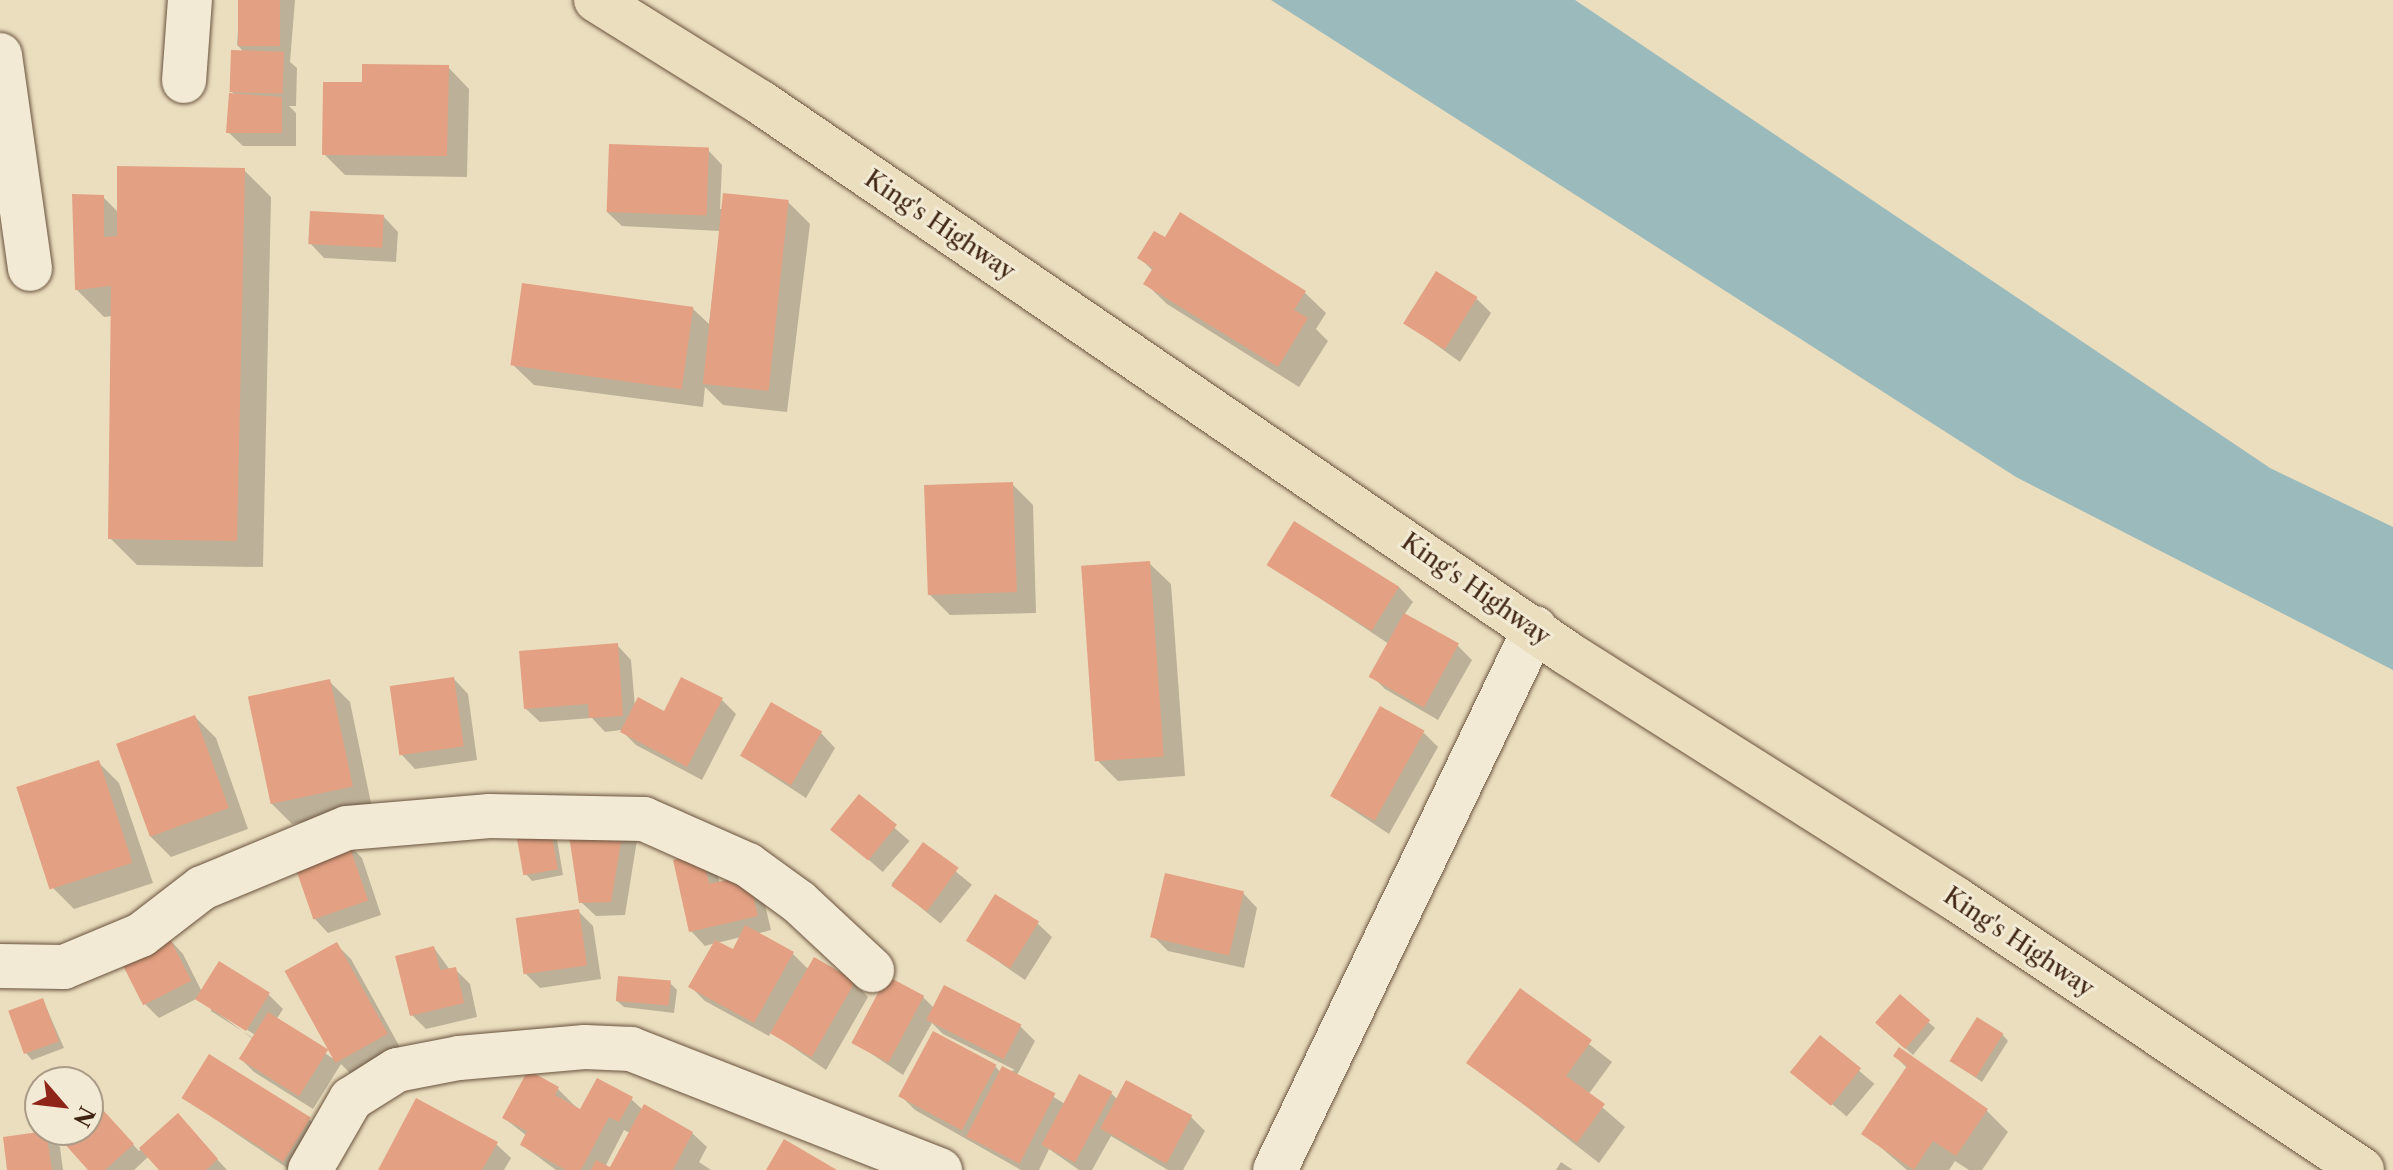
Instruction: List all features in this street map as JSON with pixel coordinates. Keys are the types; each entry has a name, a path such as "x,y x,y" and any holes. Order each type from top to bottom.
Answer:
{"highway":[{"name":"King's Highway","path":"596,0 760,102 1535,628 2362,1170"}],"street":[{"path":"184,81 190,0"},
{"path":"0,55 30,269"},
{"path":"1275,1170 1535,628"},
{"path":"0,966 64,967 141,935 202,888 347,828 489,816 644,819 748,865 799,902 872,970"},
{"path":"310,1170 351,1099 397,1070 459,1058 585,1047 631,1049 940,1170"}],"water":[{"path":"1271,0 1575,0 2270,468 2393,527 2393,670 2016,477"}],"building":[{"path":"238,0 280,0 280,46 238,46"},
{"path":"231,50 284,52 283,94 230,92"},
{"path":"362,64 449,65 447,156 322,155 323,82 362,82"},
{"path":"229,93 282,97 282,133 226,133"},
{"path":"609,144 709,147 707,215 607,212"},
{"path":"117,166 245,168 237,541 108,539 111,286 75,290 72,194 104,195 104,237 117,236"},
{"path":"723,193 789,200 769,391 703,384"},
{"path":"310,211 384,215 382,248 308,244"},
{"path":"1180,212 1306,291 1294,310 1308,318 1278,367 1143,284 1153,268 1137,258 1154,231 1165,237"},
{"path":"1436,271 1478,297 1445,350 1403,324"},
{"path":"522,283 693,307 682,389 510,365"},
{"path":"1013,482 1017,592 928,595 924,485"},
{"path":"1294,521 1399,587 1372,631 1266,565"},
{"path":"1150,561 1164,757 1095,761 1081,566"},
{"path":"1404,613 1459,644 1424,707 1369,677"},
{"path":"618,643 623,716 589,718 588,704 524,709 519,651"},
{"path":"454,677 464,746 399,755 390,686"},
{"path":"681,677 723,698 687,767 620,732 638,697 664,711"},
{"path":"330,679 353,787 271,804 248,696"},
{"path":"771,702 822,732 791,785 740,756"},
{"path":"1380,706 1425,731 1375,821 1330,796"},
{"path":"195,715 229,808 150,837 116,744"},
{"path":"99,760 132,863 50,890 16,787"},
{"path":"859,794 897,825 868,861 830,830"},
{"path":"549,819 558,869 523,875 515,825"},
{"path":"567,822 624,824 611,902 579,903"},
{"path":"348,842 368,901 313,920 293,861"},
{"path":"923,842 959,868 927,912 891,886"},
{"path":"703,852 709,884 748,875 758,916 689,932 673,860"},
{"path":"1165,873 1244,891 1229,956 1150,937"},
{"path":"995,894 1039,922 1010,968 966,941"},
{"path":"579,909 587,965 524,974 516,918"},
{"path":"745,925 794,952 754,1023 688,987 715,940 733,949"},
{"path":"169,937 191,981 143,1005 121,962"},
{"path":"337,942 388,1034 335,1063 285,971"},
{"path":"434,946 440,970 456,967 464,1003 410,1016 395,956"},
{"path":"814,957 856,981 812,1057 770,1033"},
{"path":"219,961 270,993 246,1031 195,999"},
{"path":"618,976 671,981 669,1006 616,1001"},
{"path":"887,976 924,996 888,1063 851,1043"},
{"path":"944,985 1022,1024 1004,1059 926,1020"},
{"path":"1520,988 1592,1040 1566,1076 1605,1104 1577,1143 1466,1063"},
{"path":"1900,994 1930,1020 1905,1049 1875,1023"},
{"path":"43,998 59,1041 24,1054 8,1011"},
{"path":"268,1012 328,1050 299,1096 239,1059"},
{"path":"1977,1017 2003,1033 1976,1078 1949,1061"},
{"path":"933,1031 997,1065 962,1130 898,1096"},
{"path":"1820,1035 1861,1068 1831,1106 1790,1072"},
{"path":"1899,1047 1988,1109 1956,1156 1933,1141 1914,1170 1861,1134 1907,1066 1893,1056"},
{"path":"209,1054 311,1118 283,1162 181,1098"},
{"path":"1002,1066 1055,1093 1020,1164 966,1136"},
{"path":"528,1070 559,1087 555,1095 580,1109 597,1078 633,1097 619,1122 609,1117 581,1170 566,1170 520,1145 527,1131 502,1118"},
{"path":"1079,1074 1113,1092 1075,1162 1041,1145"},
{"path":"1126,1080 1192,1115 1166,1164 1100,1129"},
{"path":"416,1098 498,1142 482,1170 378,1170"},
{"path":"644,1104 693,1132 673,1170 591,1170 596,1160 610,1167"},
{"path":"104,1111 134,1144 105,1170 88,1170 67,1146 104,1146"},
{"path":"178,1113 218,1159 206,1170 159,1170 139,1148"},
{"path":"24,1134 24,1146 48,1146 52,1170 7,1170 3,1137"},
{"path":"784,1139 837,1170 766,1170"}]}
